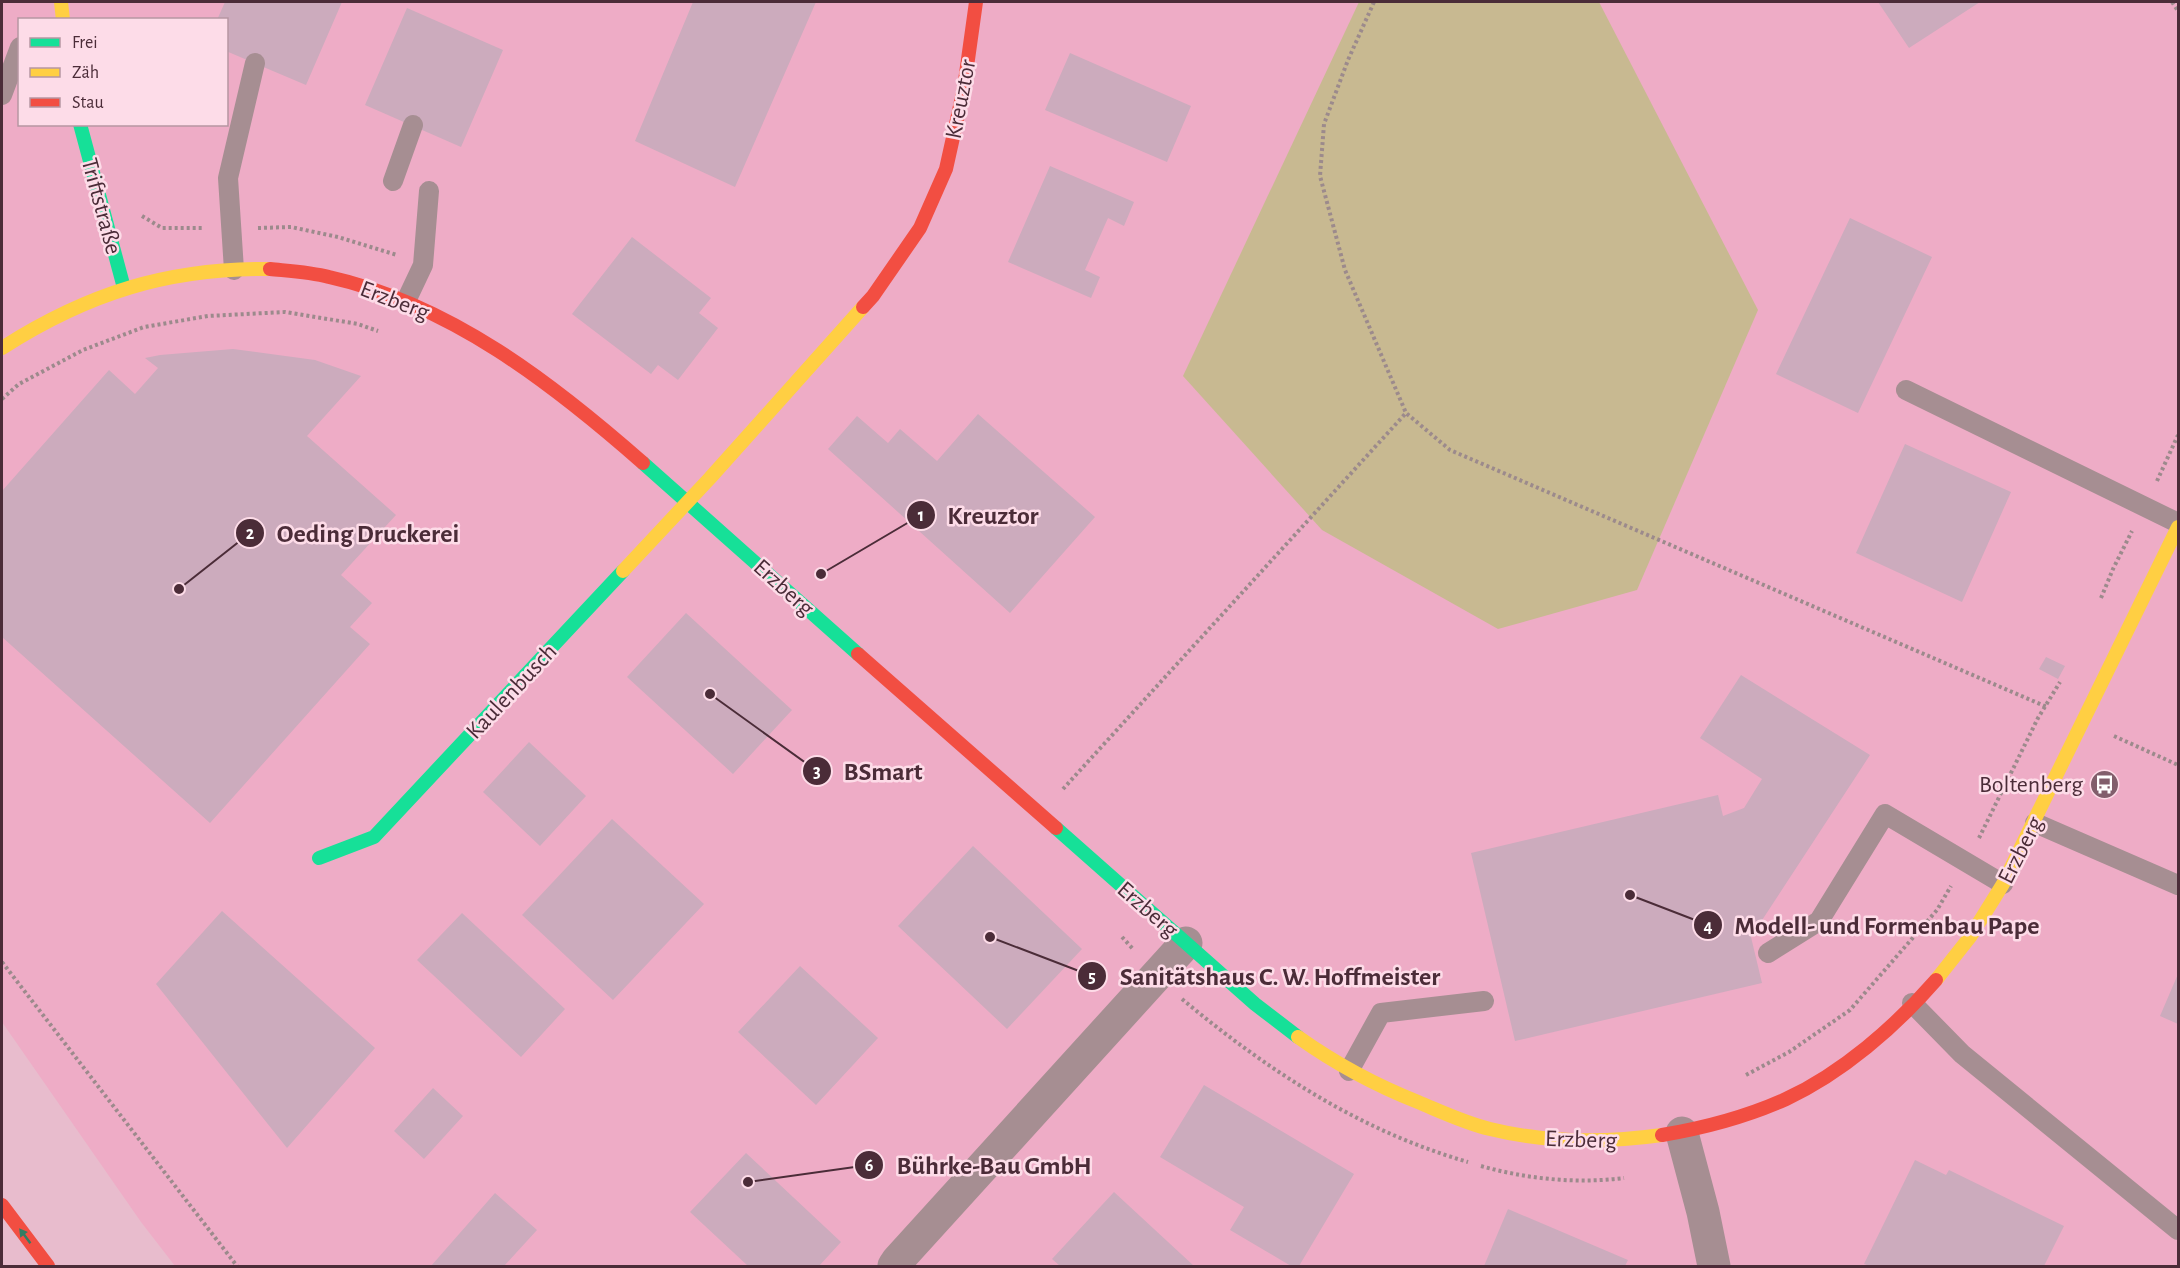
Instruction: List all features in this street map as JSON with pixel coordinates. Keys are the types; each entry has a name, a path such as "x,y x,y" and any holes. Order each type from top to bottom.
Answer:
{"main road":[{"path":"62,2 62,18"},
{"name":"Kreuztor","path":"688,502 873,296 920,228 946,169 964,88 976,2"},
{"name":"Triftstraße","path":"81,126 124,288"},
{"name":"Erzberg","path":"2,348 19,335 64,312 124,288 165,278 234,270 273,269 310,273 365,287 406,301 448,321 526,369 594,420 1186,943 1256,1004 1307,1044 1349,1071 1465,1121 1530,1137 1573,1142 1622,1141 1682,1133 1750,1114 1806,1089 1858,1053 1912,1003 1947,967 1983,918 2003,884 2084,723 2178,525"},
{"name":"Kaulenbusch","path":"319,858 374,837 688,502"},
{"path":"2,1205 48,1266"}],"street":[{"path":"894,1266 1186,943"},
{"path":"1682,1133 1703,1212 1714,1266"}],"lane":[{"path":"2,95 18,52"},
{"path":"234,270 228,178 255,63"},
{"path":"393,181 413,125"},
{"path":"406,301 423,265 429,191"},
{"path":"1906,390 2178,525"},
{"path":"1768,953 1819,921 1885,814 2003,884"},
{"path":"2035,823 2178,885"},
{"path":"1349,1071 1381,1013 1484,1001"},
{"path":"1912,1003 1962,1054 2178,1230"}],"path":[{"path":"1374,2 1348,60 1324,124 1320,176 1345,270 1406,412 1450,450 2178,765"},
{"path":"2172,2 2178,11"},
{"path":"2,399 19,384 83,350 144,327 208,316 285,312 358,324 388,335"},
{"path":"1053,783 1062,791 1406,412"},
{"path":"2100,601 2113,569 2178,435"},
{"path":"1737,1079 1789,1052 1850,1010 1937,910 1980,836 2062,679"},
{"path":"2110,747 2121,727"},
{"path":"1119,932 1155,977 1253,1056 1330,1106 1391,1135 1449,1157 1502,1172 1571,1182 1630,1177"},
{"path":"2,962 237,1266"}],"shaded area":[{"path":"2,2 2178,2 2178,1266 175,1266 141,1222 2,1022"},
{"path":"1359,2 1599,2 1758,310 1637,590 1498,629 1322,530 1183,376"}],"building":[{"path":"225,2 342,2 306,85 228,52 228,18 218,18"},
{"path":"693,2 816,2 735,187 635,141"},
{"path":"1878,2 1980,2 1909,48"},
{"path":"407,8 503,50 461,147 365,105"},
{"path":"1070,53 1191,106 1167,162 1045,110"},
{"path":"1050,166 1134,202 1124,226 1108,218 1085,270 1100,277 1091,298 1008,262"},
{"path":"1850,218 1932,257 1858,413 1776,374"},
{"path":"632,237 711,298 699,313 718,328 678,380 658,365 651,374 572,314"},
{"path":"233,349 315,360 361,376 307,436 396,515 341,575 372,603 350,627 370,644 210,823 2,637 2,491 109,370 135,394 158,368 145,358"},
{"path":"978,414 1095,517 1010,613 828,449 857,416 888,443 900,429 937,461"},
{"path":"1905,444 2011,492 1962,602 1856,553"},
{"path":"686,613 792,710 733,774 627,677"},
{"path":"2046,657 2065,666 2058,679 2039,669"},
{"path":"1741,675 1870,755 1751,937 1762,983 1515,1041 1471,853 1718,795 1723,816 1744,808 1762,779 1700,738"},
{"path":"529,742 586,796 540,846 483,792"},
{"path":"612,819 704,904 613,1000 522,915"},
{"path":"973,846 1082,949 1007,1029 898,926"},
{"path":"222,911 375,1048 287,1148 156,984"},
{"path":"462,913 565,1009 521,1057 417,960"},
{"path":"800,966 878,1038 816,1105 738,1032"},
{"path":"2178,974 2178,1024 2160,1016"},
{"path":"1204,1085 1354,1174 1299,1266 1291,1266 1230,1230 1244,1207 1160,1157"},
{"path":"433,1088 463,1116 424,1159 394,1131"},
{"path":"746,1153 841,1242 819,1266 748,1266 690,1212"},
{"path":"1915,1160 1946,1175 1949,1170 2064,1226 2044,1266 1870,1266 1864,1264"},
{"path":"1114,1192 1194,1266 1060,1266 1052,1259"},
{"path":"495,1193 537,1230 504,1266 431,1266"},
{"path":"1508,1209 1628,1260 1625,1266 1484,1266"}],"traffic: fast":[{"path":"81,126 124,288"},
{"path":"643,463 858,654"},
{"path":"319,858 374,837 623,571"},
{"path":"1056,828 1255,1004 1298,1037"}],"traffic: slow":[{"path":"61,2 63,18"},
{"path":"2,348 66,312 130,288 197,273 270,269"},
{"path":"623,571 710,478 863,307"},
{"path":"1936,980 1970,937 2003,884 2178,527"},
{"path":"1298,1037 1371,1081 1481,1127 1511,1134 1576,1140 1662,1135"}],"traffic: jam":[{"path":"863,307 920,228 946,169 964,88 976,2"},
{"path":"270,269 322,275 374,289 416,306 458,327 536,376 643,463"},
{"path":"858,654 1056,828"},
{"path":"1662,1135 1740,1116 1786,1099 1807,1088 1867,1047 1903,1015 1936,980"},
{"path":"2,1205 48,1266"}],"place":[{"name":"Kreuztor","path":"821,574"},
{"name":"Oeding Druckerei","path":"179,589"},
{"name":"BSmart","path":"710,694"},
{"name":"Boltenberg","path":"2104,784"},
{"name":"Modell- und Formenbau Pape","path":"1630,895"},
{"name":"Sanitätshaus C. W. Hoffmeister","path":"990,937"},
{"name":"Bührke-Bau GmbH","path":"748,1182"}]}
